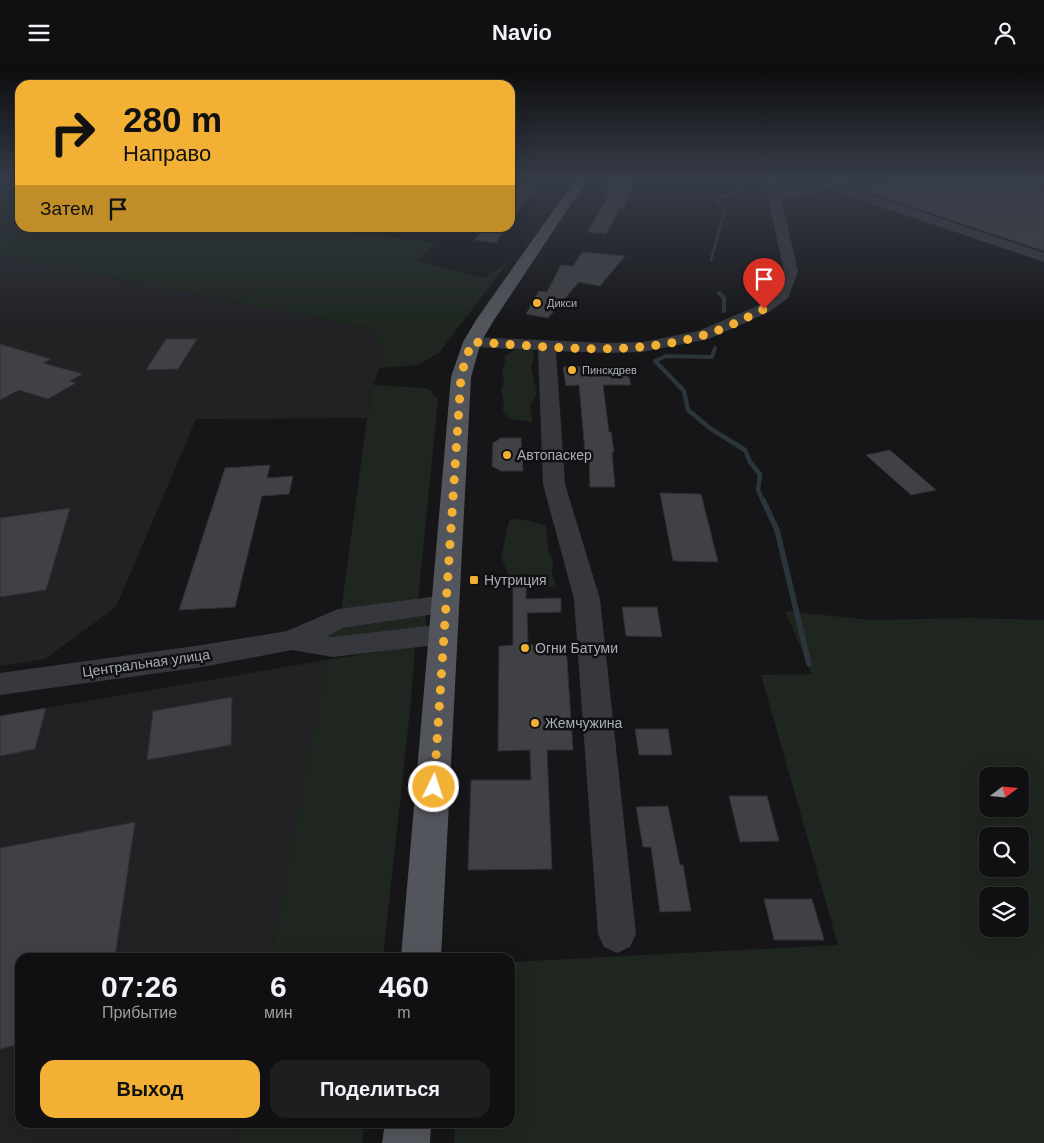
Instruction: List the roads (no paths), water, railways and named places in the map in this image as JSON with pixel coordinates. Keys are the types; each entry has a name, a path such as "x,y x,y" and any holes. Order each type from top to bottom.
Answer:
{"main road":[{"path":"421,953 461,377 472,342 548,227"},
{"path":"406,1143 408,1128"}],"street":[{"path":"472,342 606,348 643,347 703,335 764,309 783,295 790,272 780,227"},
{"path":"953,227 1044,258"},
{"path":"547,346 554,483 587,599 617,934"},
{"path":"292,640 338,619 446,604"},
{"path":"292,640 333,647 444,634"},
{"name":"Центральная улица","path":"0,684 202,656 292,640"}],"waterway":[{"path":"711,260 720,227"},
{"path":"719,293 724,298 724,311"},
{"path":"661,367 655,361 666,356 712,357 715,348"},
{"path":"661,367 684,391 688,410 711,429 745,450 750,462 760,474 758,490 763,501"},
{"path":"763,500 777,530 809,664"}],"place":[{"name":"Дикси","path":"537,303"},
{"name":"Пинскдрев","path":"572,370"},
{"name":"Автопаскер","path":"507,455"},
{"name":"Нутриция","path":"474,580"},
{"name":"Огни Батуми","path":"525,648"},
{"name":"Жемчужина","path":"535,723"}]}
